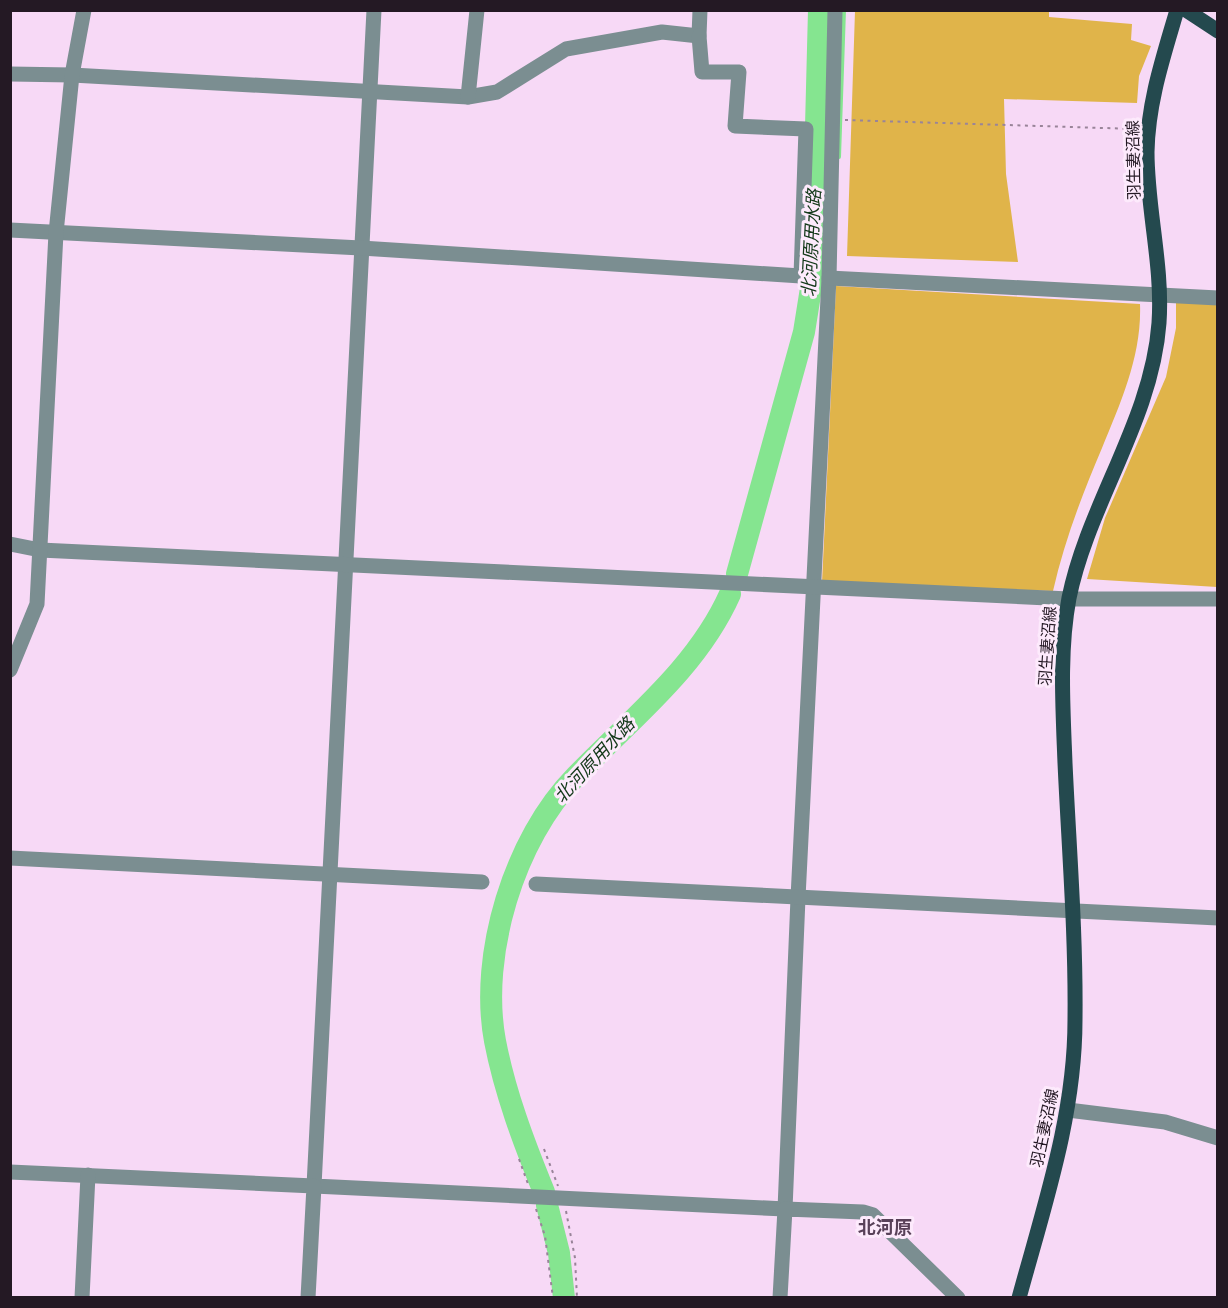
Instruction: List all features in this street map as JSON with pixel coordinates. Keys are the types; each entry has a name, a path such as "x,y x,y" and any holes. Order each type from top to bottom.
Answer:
{"main road":[{"name":"羽生妻沼線","path":"1019,1298 1068,1110 1076,1025 1062,694 1069,599 1091,524 1147,383 1159,325 1160,293 1149,185 1148,129 1154,87 1177,10"},
{"path":"1186,10 1218,31"}],"street":[{"path":"10,670 37,604 56,233 72,75 84,10"},
{"path":"308,1298 374,10"},
{"path":"468,97 477,10"},
{"path":"10,230 361,248 801,276 806,129 735,126 739,72 702,72 699,36 700,10"},
{"path":"780,1298 829,278 835,10"},
{"path":"10,74 72,75 468,97 497,92 566,49 662,32 699,36"},
{"path":"829,278 1160,293 1218,298"},
{"path":"10,544 39,550 1069,599 1218,599"},
{"path":"10,858 482,882"},
{"path":"536,885 1218,918"},
{"path":"1068,1110 1165,1122 1218,1138"},
{"path":"10,1172 863,1212 873,1215 958,1298"},
{"path":"82,1298 88,1175"}],"path":[{"path":"831,119 1148,129"},
{"path":"544,1149 563,1197 575,1258 577,1298"},
{"path":"519,1159 545,1236 553,1298"}],"shaded area":[{"path":"855,11 1049,11 1049,17 1132,24 1131,40 1151,46 1139,76 1137,103 1004,99 1006,174 1018,262 847,256"},
{"path":"836,286 1140,304 1138,342 1129,378 1074,519 1053,591 822,583"},
{"path":"1176,291 1217,291 1217,587 1087,579 1105,518 1166,377 1176,328"}],"waterway":[{"name":"北河原用水路","path":"737,574 804,332 812,282 819,10"},
{"path":"839,157 844,10"},
{"name":"北河原用水路","path":"544,1192 516,1118 495,1041 491,1008 492,972 497,936 506,900 535,832 554,802 576,776 681,669 700,646 730,594"},
{"name":"北河原用水路","path":"547,1205 559,1253 564,1298"}],"district":[{"name":"北河原","path":"885,1227"}]}
